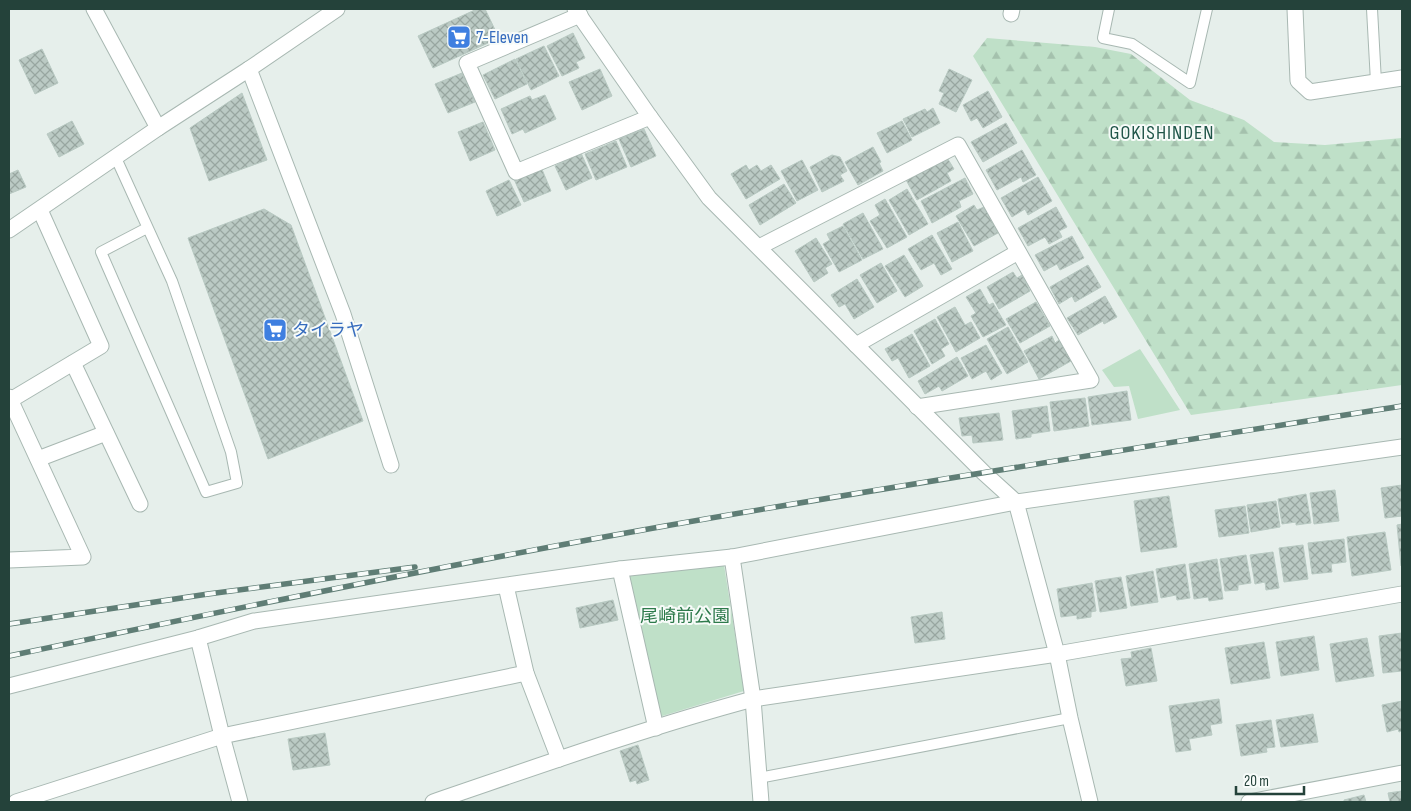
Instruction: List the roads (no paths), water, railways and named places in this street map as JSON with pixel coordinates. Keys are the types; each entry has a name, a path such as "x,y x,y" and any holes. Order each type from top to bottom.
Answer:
{"street":[{"path":"94,9 158,128"},
{"path":"9,230 337,9"},
{"path":"1295,9 1298,81 1310,92 1402,78"},
{"path":"650,117 516,172 467,63 577,12 709,198 917,407 1016,502 1057,654 1090,802"},
{"path":"249,69 344,314 391,465"},
{"path":"759,247 958,145 1091,380 917,407"},
{"path":"9,560 83,557 9,399 101,346 40,210"},
{"path":"856,345 1018,252"},
{"path":"73,363 140,504"},
{"path":"38,459 106,433"},
{"path":"9,686 198,638 254,621 620,569 732,557 1016,502 1402,447"},
{"path":"732,557 753,699 759,802"},
{"path":"620,569 656,728"},
{"path":"506,586 526,673 559,759"},
{"path":"442,801 559,759 718,708 753,699 1057,654 1402,594"},
{"path":"198,638 240,802"},
{"path":"16,802 222,736 526,673"},
{"path":"1249,802 1402,773"}],"lane":[{"path":"1109,9 1103,38 1132,44 1190,83 1207,9"},
{"path":"1372,9 1376,82"},
{"path":"116,158 172,281 231,452 236,483 206,492 101,252 147,228"},
{"path":"759,778 1070,718"}],"railway":[{"path":"9,656 336,588 665,526 941,479 1402,406"},
{"path":"9,624 208,594 415,567"}],"place":[{"name":"7-Eleven","path":"459,37"},
{"name":"タイラヤ","path":"275,330"}],"district":[{"name":"GOKISHINDEN","path":"1162,132"}],"park label":[{"name":"尾崎前公園","path":"685,616"}]}
